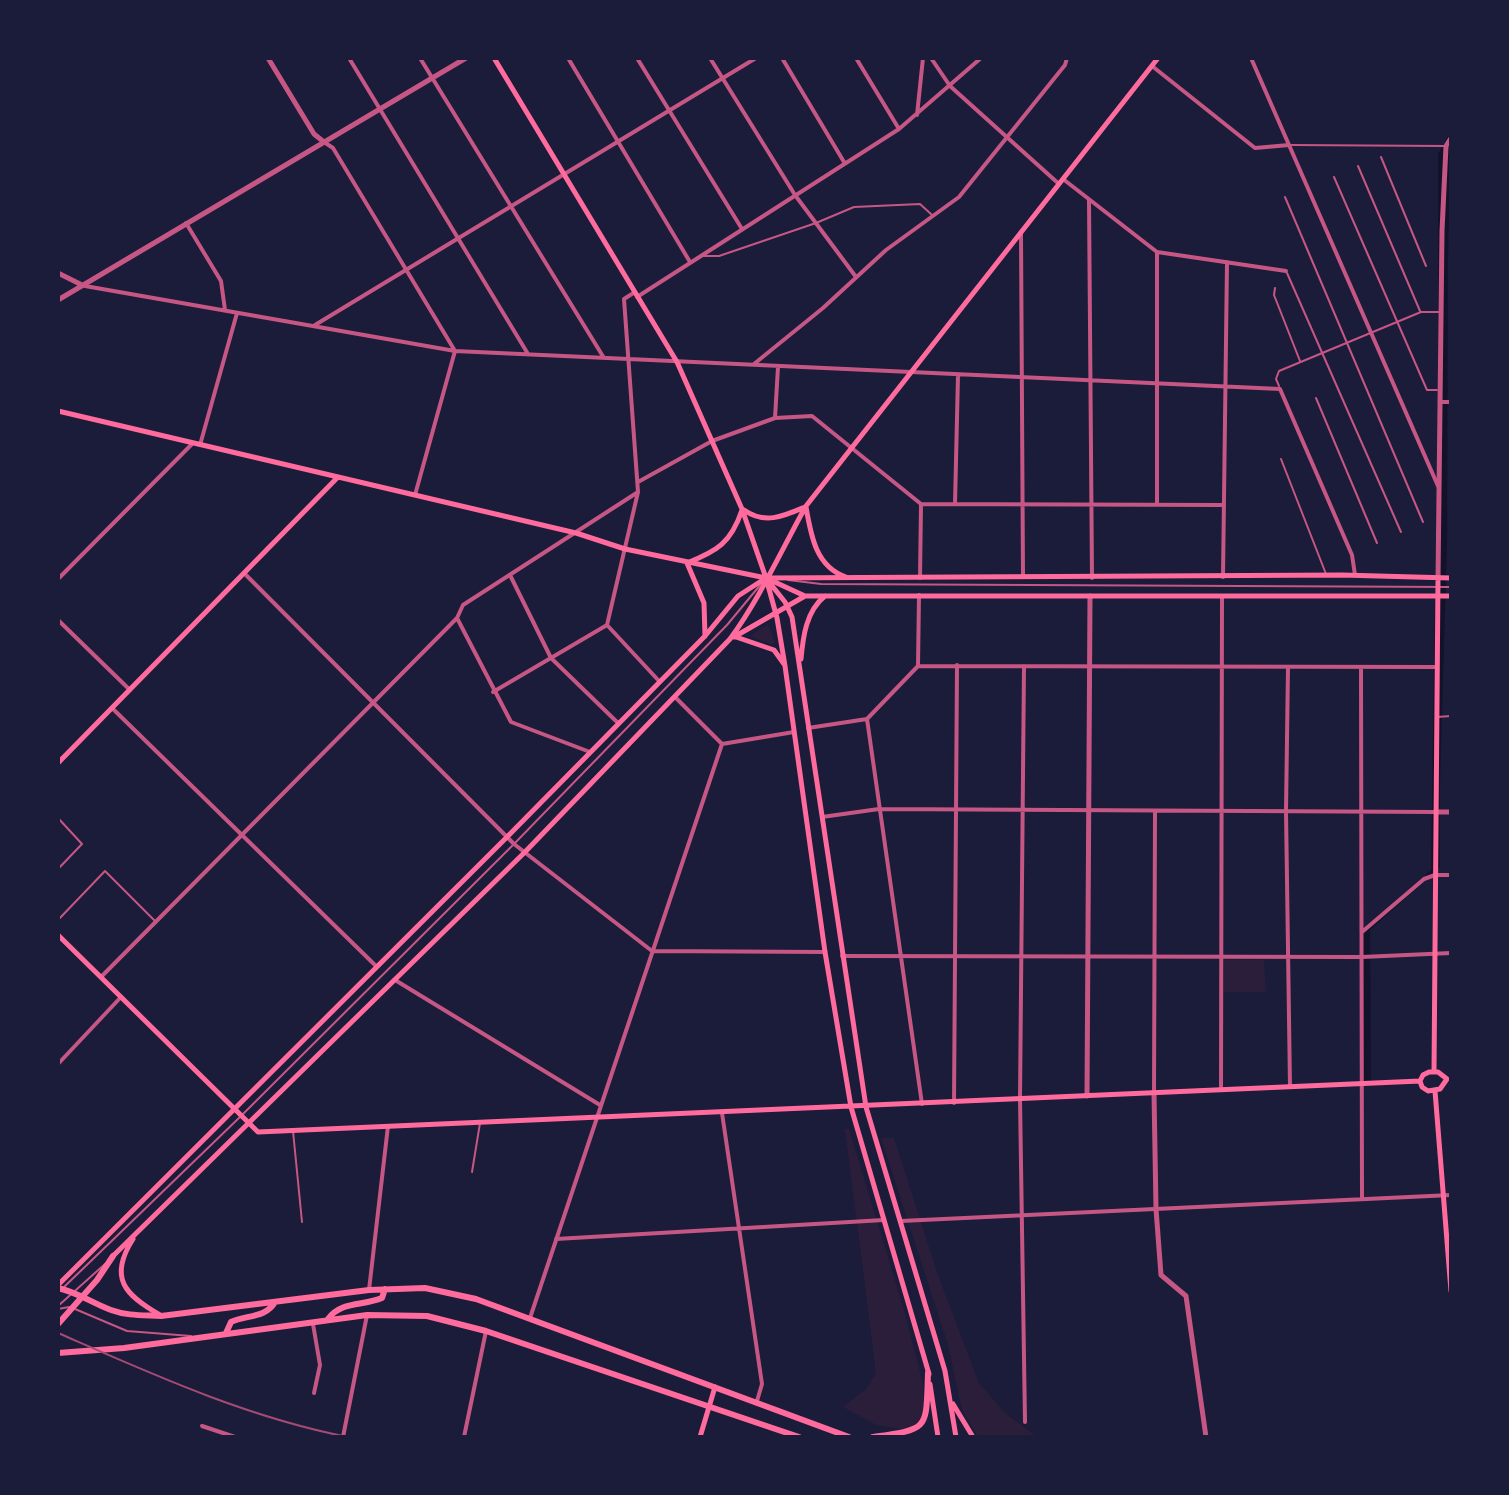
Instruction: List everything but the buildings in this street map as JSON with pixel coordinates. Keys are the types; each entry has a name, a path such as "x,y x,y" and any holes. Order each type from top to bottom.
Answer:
{"main road":[{"path":"494,58 677,362 742,509 766,578 785,666 825,952 851,1107 928,1373 938,1437"},
{"path":"58,1324 139,1229 250,1125 525,852 733,638 754,606 806,506 1158,58"},
{"path":"58,411 576,533 625,549 766,578 1327,575 1451,578"},
{"path":"58,763 337,477"},
{"path":"742,509 764,519 781,518 806,506"},
{"path":"806,506 813,542 822,560 833,573 852,579"},
{"path":"687,563 713,552 729,539 742,509"},
{"path":"687,563 704,603 705,636"},
{"path":"766,578 805,596"},
{"path":"766,578 792,617 866,1107 945,1371 956,1437"},
{"path":"59,1288 705,636 738,596 766,578"},
{"path":"1434,1072 1438,578"},
{"path":"800,672 805,628 815,605 826,595"},
{"path":"733,638 805,596 1451,596"},
{"path":"733,638 774,650 785,666"},
{"path":"58,935 258,1132 1420,1081"},
{"path":"1434,1072 1449,1079 1435,1091 1422,1087 1420,1081 1423,1075 1434,1072"},
{"path":"1435,1091 1451,1291"},
{"path":"139,1229 120,1263 120,1274 128,1294 161,1316"},
{"path":"59,1288 74,1291 110,1310 161,1316 369,1290 441,1290 530,1318 849,1437"},
{"path":"328,1319 335,1310 344,1306 382,1298 385,1289"},
{"path":"226,1333 231,1322 264,1314 271,1310 275,1302"},
{"path":"58,1353 124,1348 367,1315 427,1316 486,1331 799,1437"},
{"path":"873,1437 905,1434 922,1423 926,1416 928,1373"},
{"path":"700,1437 715,1387"},
{"path":"950,1397 973,1437"}],"street":[{"path":"268,58 314,134 333,148 455,351 415,495"},
{"path":"349,58 528,355"},
{"path":"420,58 604,358"},
{"path":"58,300 466,58"},
{"path":"568,58 690,263"},
{"path":"637,58 742,229"},
{"path":"710,58 795,195 856,277"},
{"path":"313,326 756,58"},
{"path":"782,58 845,163"},
{"path":"856,58 899,129"},
{"path":"917,115 923,58"},
{"path":"931,58 950,86 1005,138 1157,252 1286,271"},
{"path":"493,692 607,625 638,492 624,299 690,263 899,129 981,58"},
{"path":"752,366 823,308 886,250 959,197 1065,65 1067,58"},
{"path":"1251,58 1441,492"},
{"path":"1152,66 1255,148 1290,145"},
{"path":"1438,578 1442,313 1451,138"},
{"path":"1089,200 1092,578"},
{"path":"186,223 221,281 225,310"},
{"path":"1021,233 1023,577"},
{"path":"1157,252 1157,505"},
{"path":"1223,577 1227,262"},
{"path":"58,273 83,285 455,351 1280,389 1352,555 1355,575"},
{"path":"1442,313 1451,312"},
{"path":"58,579 197,444 237,313"},
{"path":"775,418 778,367"},
{"path":"955,504 958,375"},
{"path":"1441,402 1451,402"},
{"path":"638,482 712,441 775,418 812,416 921,504 1223,505"},
{"path":"101,977 457,618 463,605 638,492"},
{"path":"920,578 921,504"},
{"path":"245,574 514,844 652,951 825,952"},
{"path":"510,575 551,658 618,723"},
{"path":"808,728 867,719 918,666 919,595"},
{"path":"1087,1096 1090,596"},
{"path":"1221,1090 1222,597"},
{"path":"457,618 511,722 590,752"},
{"path":"58,620 130,690"},
{"path":"607,625 659,681"},
{"path":"954,1103 957,665"},
{"path":"918,666 1437,667"},
{"path":"1024,666 1020,1099 1025,1422"},
{"path":"1288,667 1286,811 1290,1087"},
{"path":"1361,667 1362,1199"},
{"path":"676,698 722,744"},
{"path":"112,708 376,966"},
{"path":"867,719 922,1104"},
{"path":"722,744 794,732"},
{"path":"530,1318 722,744"},
{"path":"821,817 879,809 1451,812"},
{"path":"1155,810 1154,1093 1156,1209 1161,1275 1186,1296 1206,1437"},
{"path":"1362,932 1424,879 1451,875"},
{"path":"842,956 1362,957 1451,953"},
{"path":"395,980 600,1105"},
{"path":"58,1064 121,997"},
{"path":"722,1113 762,1384 757,1401"},
{"path":"369,1290 388,1126"},
{"path":"901,1221 1451,1195"},
{"path":"556,1239 884,1220"},
{"path":"343,1437 367,1315"},
{"path":"313,1321 320,1365 314,1393"},
{"path":"464,1437 486,1331"},
{"path":"202,1426 235,1437"}],"lane":[{"path":"1290,145 1449,146"},
{"path":"1381,157 1426,266"},
{"path":"1358,166 1421,312"},
{"path":"1334,177 1427,390 1441,390"},
{"path":"1285,197 1423,522"},
{"path":"700,256 719,256 854,207 920,204 933,216"},
{"path":"1286,271 1401,532"},
{"path":"1275,288 1274,295 1301,362"},
{"path":"1280,389 1276,379 1279,371 1421,312 1442,313"},
{"path":"1316,398 1377,543"},
{"path":"1281,459 1327,575"},
{"path":"59,1288 241,1116 514,844 727,625 766,578 821,584 1451,587"},
{"path":"1436,717 1451,716"},
{"path":"58,818 82,844 58,869"},
{"path":"58,920 105,871 156,922"},
{"path":"472,1172 480,1123"},
{"path":"293,1130 302,1222"},
{"path":"58,1307 113,1256"},
{"path":"58,1307 73,1308 127,1331 198,1337"}],"shaded area":[{"path":"1451,131 1440,867 1370,930 1371,1082 1360,1081 1362,1000 1359,933 1431,870 1438,400 1438,154"},
{"path":"768,624 775,642 772,645 750,636"},
{"path":"1224,960 1264,960 1266,992 1224,992"},
{"path":"845,1129 849,1129 923,1383 924,1412 918,1422 906,1430 876,1425 843,1407 866,1389 876,1373"},
{"path":"881,1138 894,1138 938,1275 979,1383 1005,1413 1033,1434 1043,1437 978,1437 962,1410 948,1345"}],"railway":[{"path":"58,1333 236,1406 348,1437"}]}
